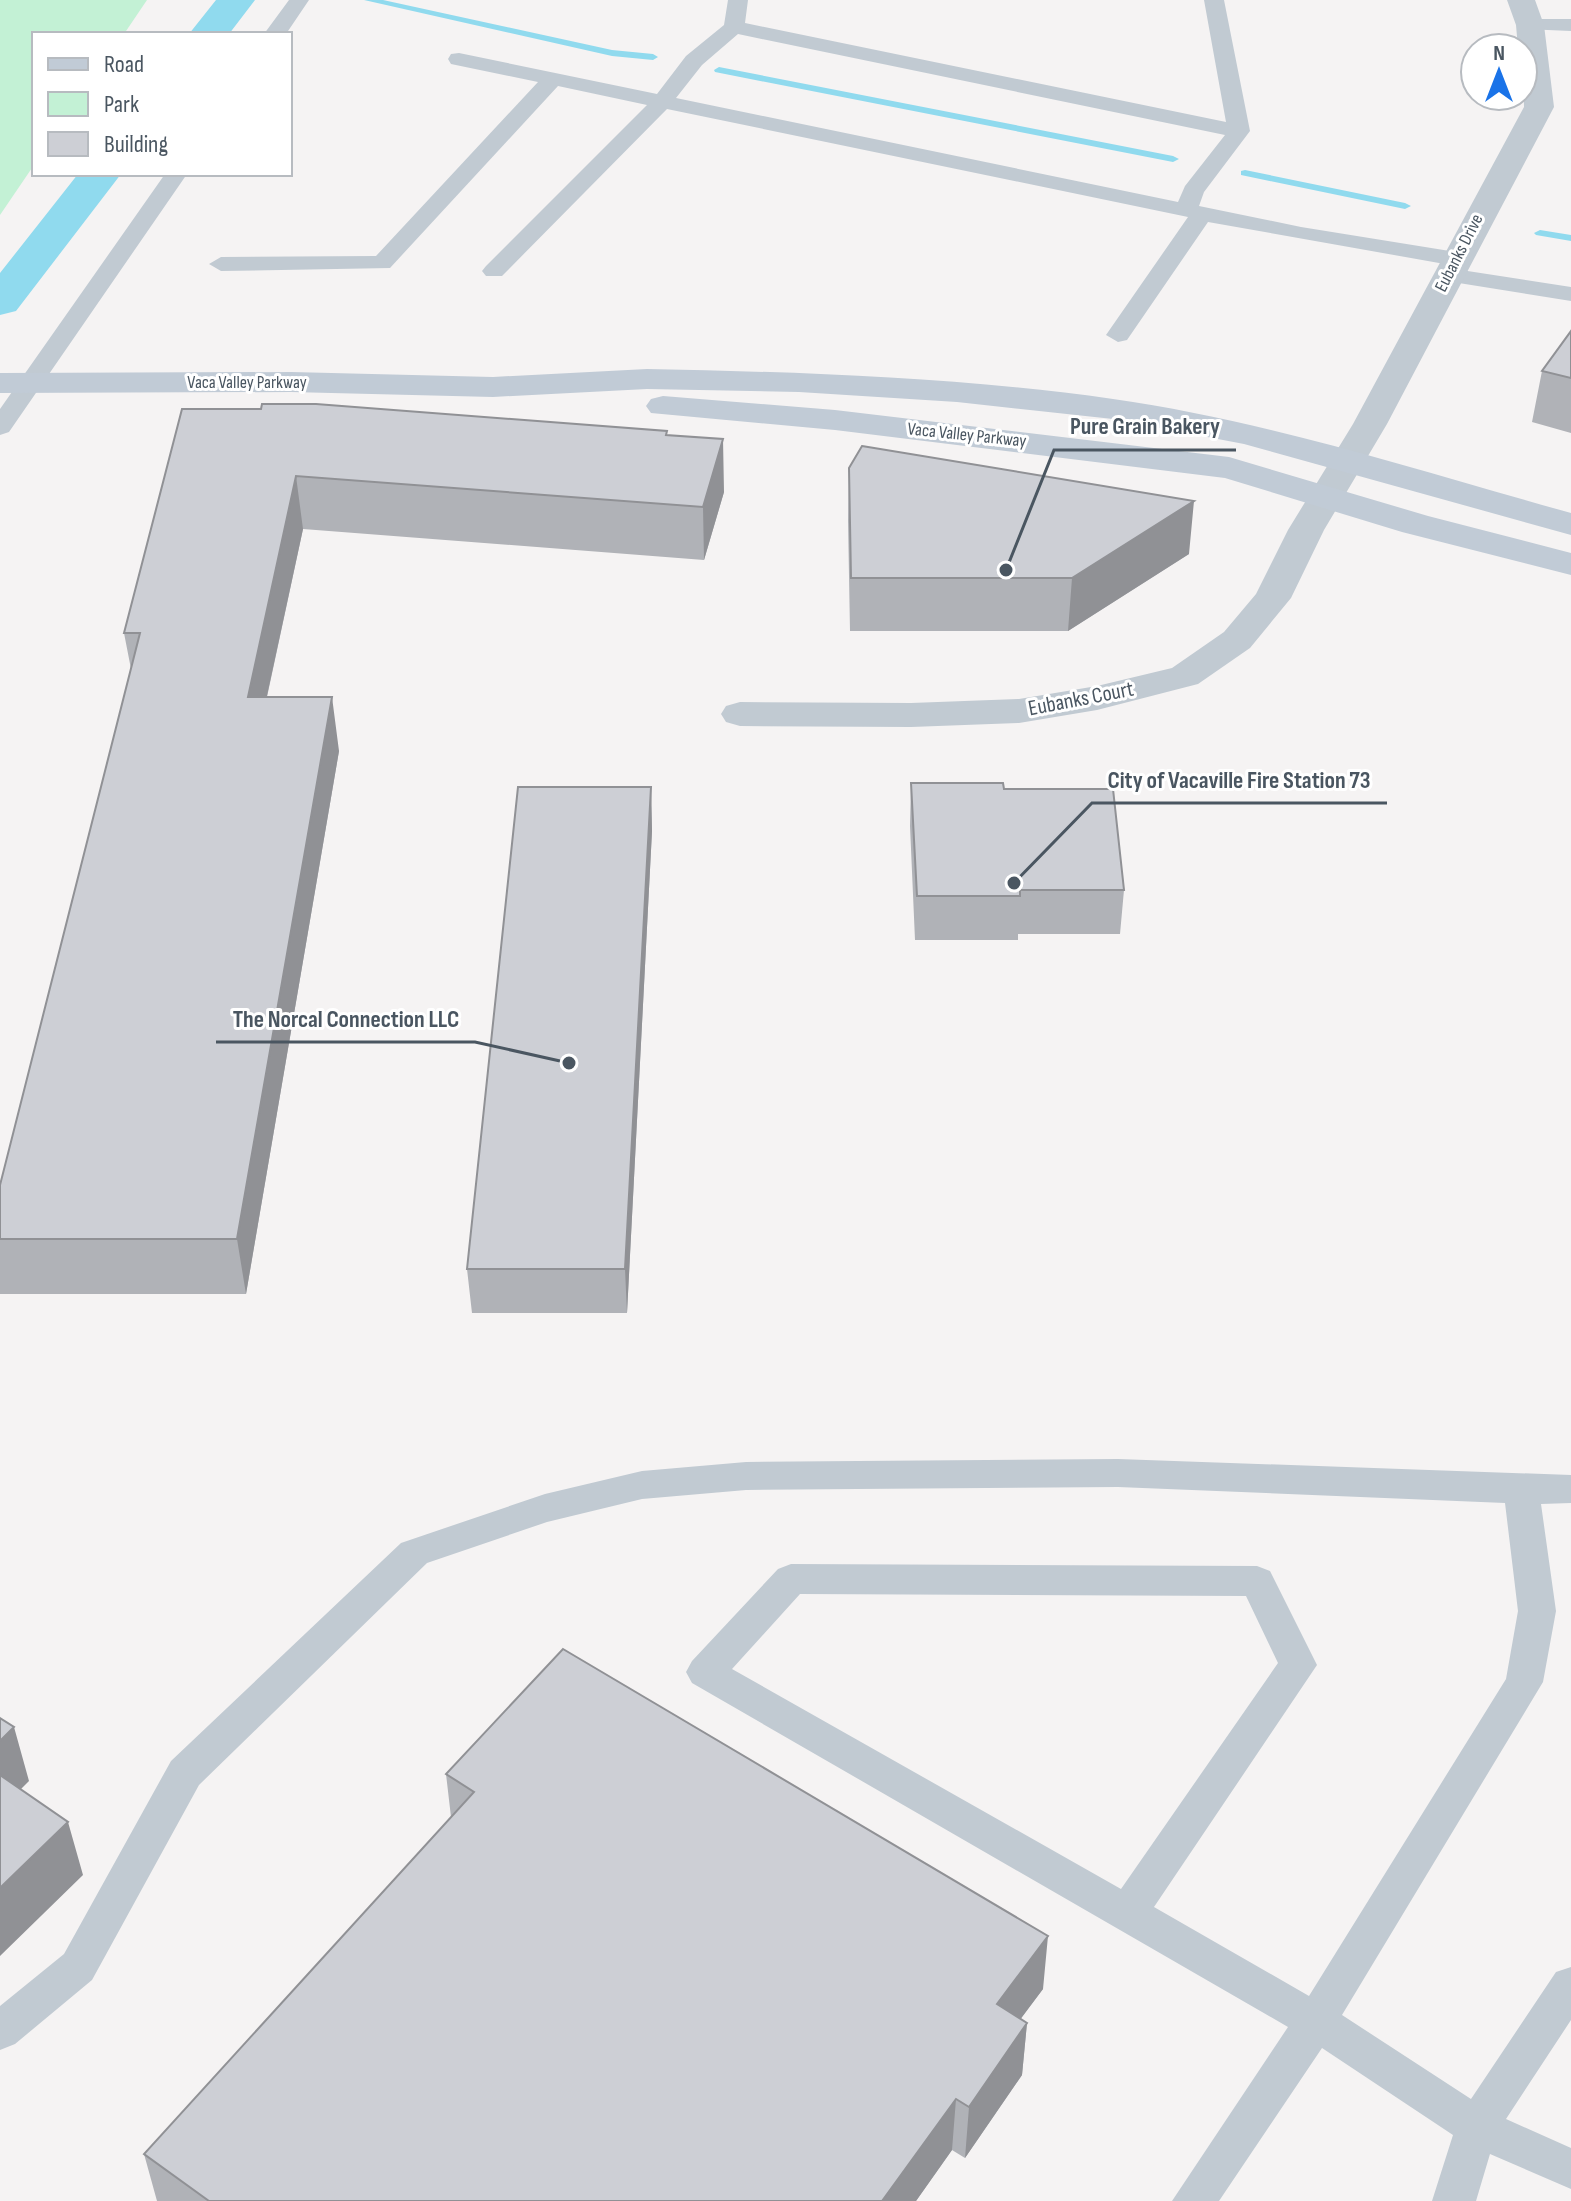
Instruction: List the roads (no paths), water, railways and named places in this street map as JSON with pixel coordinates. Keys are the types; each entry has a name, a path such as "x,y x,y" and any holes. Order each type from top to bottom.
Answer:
{"street":[{"name":"Eubanks Drive","path":"1328,495 1539,107 1525,12"},
{"name":"Vaca Valley Parkway","path":"14,383 291,382 493,387 647,379 799,382 957,392 1128,412 1248,434 1571,524"},
{"name":"Vaca Valley Parkway","path":"493,387 1107,452 1229,468 1328,495 1415,524 1571,564"},
{"name":"Eubanks Court","path":"740,714 911,715 1019,711 1097,698 1185,676 1237,640 1273,598 1306,530 1328,495"}],"lane":[{"path":"276,32 299,0"},
{"path":"494,271 663,101 671,86 716,40 734,27 738,0"},
{"path":"1118,335 1194,212 1193,191 1239,131 1214,0"},
{"path":"1525,12 1571,25"},
{"path":"734,27 1239,131"},
{"path":"459,59 1571,294"},
{"path":"221,264 382,263 553,78"},
{"path":"0,427 14,383 174,176"},
{"path":"0,2031 78,1967 185,1773 414,1553 545,1508 642,1485 746,1476 1118,1473 1521,1490 1571,1489"},
{"path":"1194,2201 1316,2021 1524,1682 1537,1611 1521,1490"},
{"path":"1127,1913 1298,1665 1257,1581 791,1579 705,1672 1316,2021 1477,2127 1571,2169"},
{"path":"1454,2201 1477,2127 1571,1985"}],"waterway":[{"path":"211,32 236,0"},
{"path":"369,0 612,53 653,57"},
{"path":"719,70 1173,159"},
{"path":"1245,173 1405,206"},
{"path":"0,302 98,176"},
{"path":"1540,233 1571,238"}],"place":[{"name":"Pure Grain Bakery","path":"1006,570"},
{"name":"City of Vacaville Fire Station 73","path":"1014,883"},
{"name":"The Norcal Connection LLC","path":"569,1063"}]}
